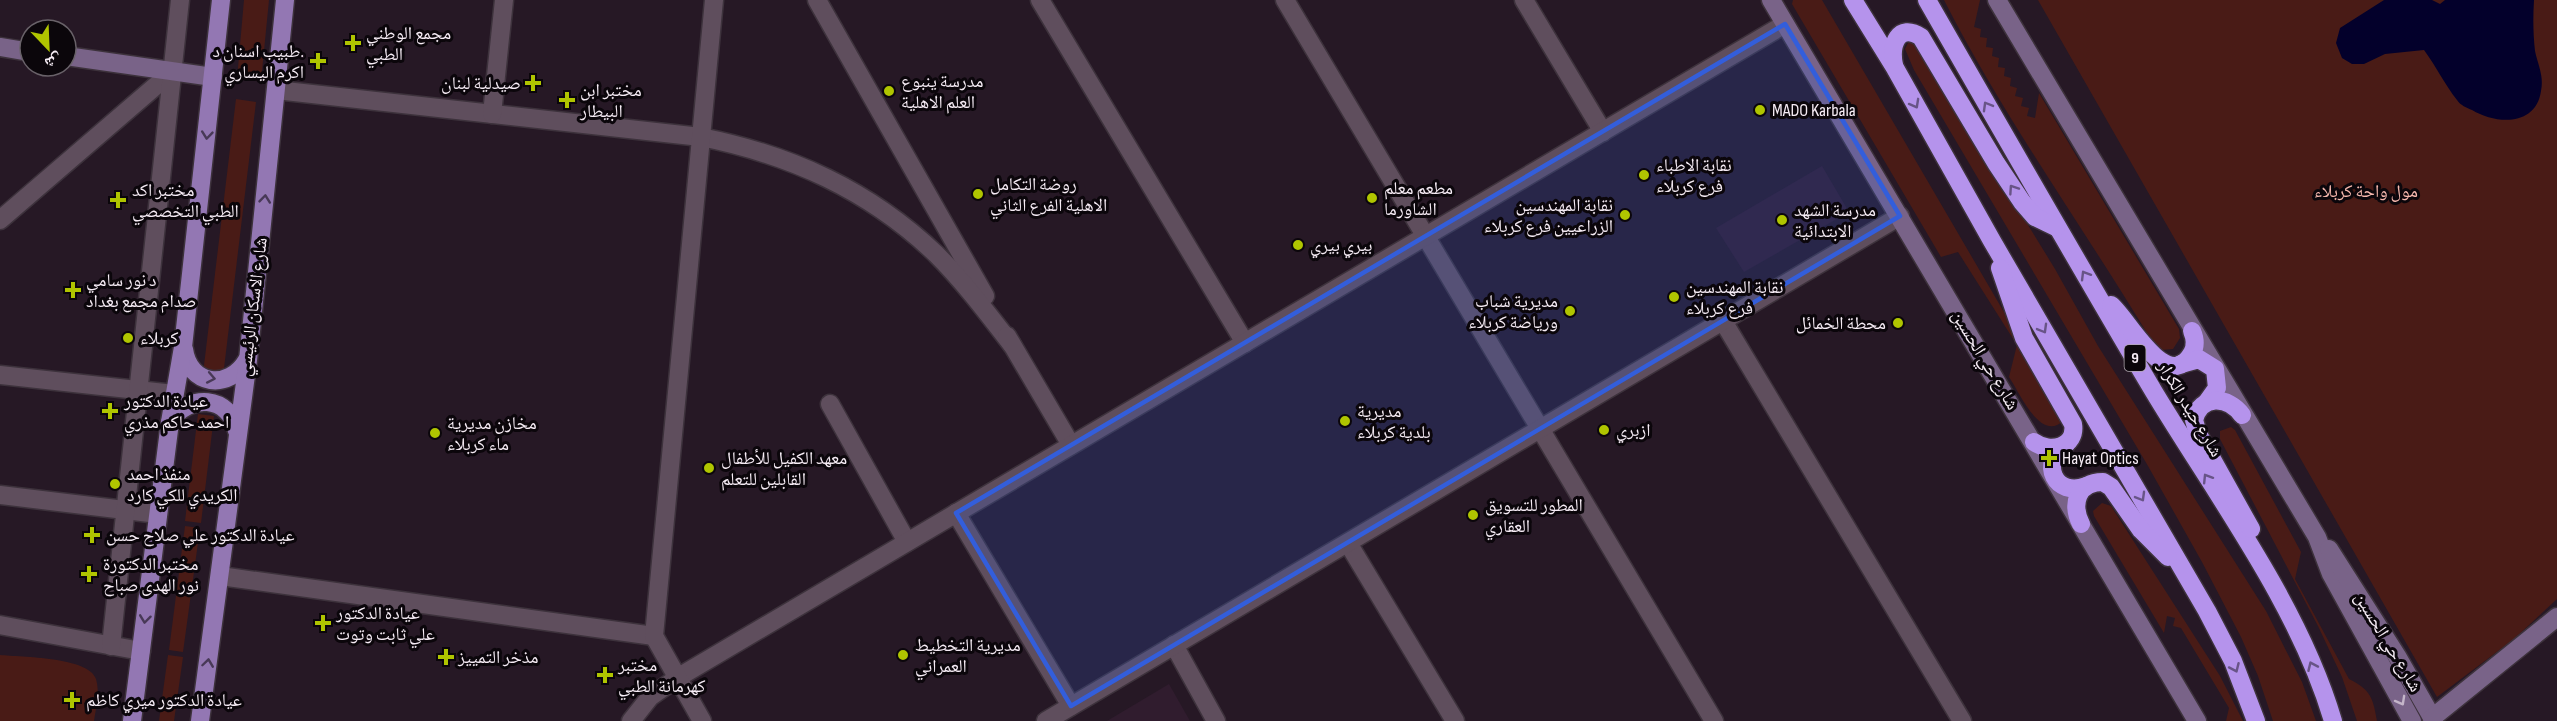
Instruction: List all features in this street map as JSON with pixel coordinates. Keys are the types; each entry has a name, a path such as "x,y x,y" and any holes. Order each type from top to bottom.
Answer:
{"highway":[{"path":"1853,0 1895,68 1992,241 2184,572 2232,661 2256,721"},
{"name":"شارع حيدر الكرار","path":"1927,0 2056,227 2267,576 2312,664 2333,721"},
{"path":"1895,68 1894,41 1907,32 1921,37 1996,163 2022,202 2036,217 2056,227"},
{"path":"1992,241 2009,300 2024,338 2073,424 2074,433 2053,458 2054,477 2069,488 2097,482 2111,487 2141,530 2184,572"},
{"path":"2098,298 2120,312 2156,359 2167,365 2199,359 2215,369 2217,388 2194,420 2198,434 2253,533 2267,576"},
{"path":"2181,364 2194,350 2192,331"},
{"path":"2207,402 2220,399 2228,402 2242,415"},
{"path":"2034,442 2047,449 2066,444"},
{"path":"2081,524 2075,504 2077,496 2086,486"}],"main road":[{"path":"132,721 170,422 183,347 221,0"},
{"name":"شارع الاسكان الرئيسي","path":"200,721 248,360 285,0"},
{"name":"شارع حي الحسين","path":"1771,0 2197,721"},
{"name":"شارع حي الحسين","path":"1997,0 2242,415 2317,537 2331,574 2412,721"},
{"path":"0,47 18,49"},
{"path":"78,58 213,76"},
{"path":"183,347 185,357 196,374 216,381 235,375 248,360"},
{"path":"170,422 182,408 199,401 208,401 217,404 231,416 237,433"},
{"name":"شارع حي الحسين","path":"2317,537 2347,574 2433,719"},
{"path":"2433,719 2557,617"}],"street":[{"path":"111,646 180,0"},
{"path":"492,114 504,0"},
{"path":"702,721 654,636 714,0"},
{"path":"817,0 1071,445"},
{"path":"1040,0 1245,343"},
{"path":"1285,0 1714,721"},
{"path":"1524,0 1603,132"},
{"path":"631,721 650,697 677,678 1785,24"},
{"path":"0,220 173,71"},
{"path":"276,90 701,138 747,147 787,160 833,180 883,210 913,234 944,263 1012,345"},
{"path":"1046,721 1900,216"},
{"path":"1723,321 1962,721"},
{"path":"0,375 174,394"},
{"path":"830,404 907,542"},
{"path":"0,495 158,514"},
{"path":"956,513 1071,706"},
{"path":"1348,543 1455,721"},
{"path":"220,576 654,636"},
{"path":"0,625 141,651"},
{"path":"1174,645 1216,721"}],"highlighted area":[{"path":"1785,24 1900,216 1071,706 956,513"}],"shaded area":[{"path":"2384,0 2432,0 2440,4 2445,0 2534,0 2534,44 2542,80 2538,102 2532,111 2524,116 2504,120 2482,115 2464,106 2458,102 2448,88 2424,50 2385,54 2364,64 2352,64 2342,58 2336,43 2340,28"},
{"name":"مدرسة الشهد الابتدائية","path":"1822,166 1849,212 1744,272 1716,228"},
{"path":"1169,684 1190,721 1107,721"}],"green space":[{"path":"244,0 269,0 261,81 237,79"},
{"path":"1793,0 1822,0 2022,343 2064,420 2055,426 2047,426 2039,421 2025,404 2009,377 2017,345 1958,252 1941,257 1792,4"},
{"path":"1944,0 1980,0 1974,27 1981,29 1980,37 1987,38 1986,47 1993,48 1992,56 1999,58 1998,67 2005,68 2004,76 2011,78 2010,86 2017,88 2015,96 2023,98 2021,106 2029,108 2027,116 2035,118 2039,93 2179,329 2180,338 2173,349 2161,350 2153,343 2019,131"},
{"name":"مول واحة كربلاء","path":"2038,0 2557,0 2557,599 2514,639 2437,697"},
{"path":"1909,41 1916,42 2055,269 2098,346 2266,611 2302,682 2316,721 2273,721 2258,676 2241,637 2202,562 2148,466 1914,70 1905,49"},
{"path":"236,99 256,102 222,385 202,382"},
{"path":"198,414 214,416 201,523 185,521"},
{"path":"2231,427 2235,430 2301,552 2295,579 2349,679 2362,687 2370,696 2377,721 2357,721 2342,677 2318,626 2220,439 2220,431"},
{"path":"2102,503 2111,506 2220,676 2243,721 2226,721 2229,708 2181,628 2173,626 2175,618 2167,616 2164,633 2094,516 2093,511"},
{"path":"185,526 200,528 183,652 169,650"},
{"path":"0,655 68,662 91,672 96,679 98,689 94,721 0,721"},
{"path":"168,655 183,657 174,721 159,721"}],"place":[{"name":"مجمع الوطني الطبي","path":"353,43"},
{"name":"طبيب اسنان د. اكرم اليساري","path":"318,61"},
{"name":"صيدلية لبنان","path":"533,83"},
{"name":"مدرسة ينبوع العلم الاهلية","path":"889,91"},
{"name":"مختبر ابن البيطار","path":"567,100"},
{"name":"MADO Karbala","path":"1760,110"},
{"name":"نقابة الاطباء فرع كربلاء","path":"1644,175"},
{"name":"روضة التكامل الاهلية الفرع الثاني","path":"978,194"},
{"name":"مطعم معلم الشاورما","path":"1372,198"},
{"name":"مختبر اكد الطبي التخصصي","path":"118,200"},
{"name":"نقابة المهندسين الزراعيين فرع كربلاء","path":"1625,215"},
{"name":"مدرسة الشهد الابتدائية","path":"1782,220"},
{"name":"بيري بيري","path":"1298,245"},
{"name":"د نور سامي صدام مجمع بغداد","path":"73,290"},
{"name":"نقابة المهندسين فرع كربلاء","path":"1674,297"},
{"name":"مديرية شباب ورياضة كربلاء","path":"1570,311"},
{"name":"محطة الخمائل","path":"1898,323"},
{"name":"كربلاء","path":"128,338"},
{"name":"عيادة الدكتور احمد حاكم مذري","path":"110,411"},
{"name":"مديرية بلدية كربلاء","path":"1345,421"},
{"name":"ازبري","path":"1604,430"},
{"name":"مخازن مديرية ماء كربلاء","path":"435,433"},
{"name":"Hayat Optics","path":"2049,458"},
{"name":"معهد الكفيل للأطفال القابلين للتعلم","path":"709,468"},
{"name":"منفذ احمد الكريدي للكي كارد","path":"115,484"},
{"name":"المطور للتسويق العقاري","path":"1473,515"},
{"name":"عيادة الدكتور علي صلاح حسن","path":"92,535"},
{"name":"مختبر الدكتورة نور الهدى صباح","path":"89,574"},
{"name":"عيادة الدكتور علي ثابت وتوت","path":"323,623"},
{"name":"مديرية التخطيط العمراني","path":"903,655"},
{"name":"مذخر التمييز","path":"446,657"},
{"name":"مختبر كهرمانة الطبي","path":"605,675"},
{"name":"عيادة الدكتور ميري كاظم","path":"72,700"}]}
